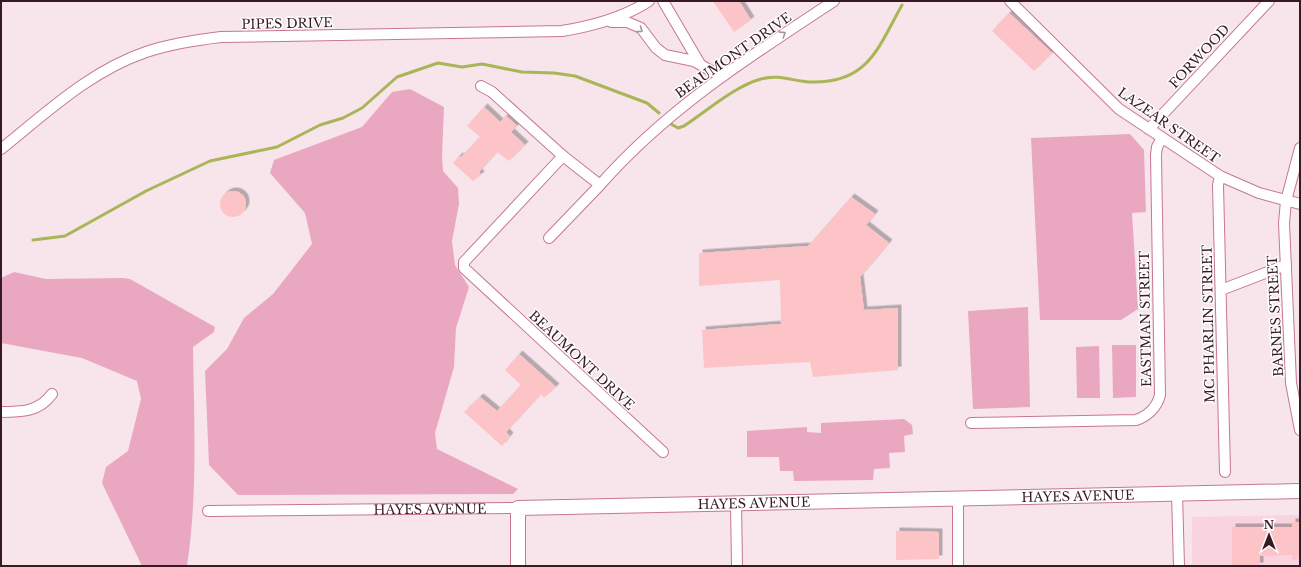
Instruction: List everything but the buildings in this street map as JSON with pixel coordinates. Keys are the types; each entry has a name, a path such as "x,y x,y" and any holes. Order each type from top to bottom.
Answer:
{"street":[{"name":"PIPES DRIVE","path":"1,149 70,94 107,70 146,52 176,44 232,37 545,33 583,28 603,22 627,14 649,1"},
{"path":"663,1 700,64"},
{"name":"BEAUMONT DRIVE","path":"549,238 662,122 727,71 834,1"},
{"name":"LAZEAR STREET","path":"1010,1 1119,109 1220,176 1255,191 1300,204"},
{"name":"FORWOOD","path":"1149,130 1268,1"},
{"name":"PIPES DRIVE","path":"603,22 626,22 641,28 656,48 665,55 694,61 713,72 727,71"},
{"path":"481,86 492,92 563,156 600,185"},
{"name":"EASTMAN STREET","path":"971,423 1136,420 1146,415 1157,403 1160,394 1156,155 1157,146 1162,138"},
{"name":"BARNES STREET","path":"1300,148 1286,201 1284,223 1291,384 1300,430"},
{"name":"BEAUMONT DRIVE","path":"563,156 464,262 464,268 663,452"},
{"name":"MC PHARLIN STREET","path":"1220,176 1218,185 1225,472"},
{"path":"1221,290 1286,265"},
{"path":"1,412 32,410 47,401 52,394"},
{"name":"HAYES AVENUE","path":"208,511 518,508 1300,491"},
{"path":"1177,493 1179,566"},
{"path":"958,498 958,566"},
{"path":"736,503 737,566"},
{"path":"518,508 518,566"}],"shaded area":[{"path":"410,89 444,107 442,156 443,171 458,188 459,204 452,241 455,265 469,287 456,328 454,367 435,433 437,449 518,489 513,494 238,495 209,465 205,371 227,349 244,318 273,294 312,244 305,213 270,173 274,160 362,127 392,92"},
{"path":"1130,134 1144,150 1146,212 1132,213 1138,309 1121,320 1040,320 1031,138"},
{"path":"14,272 46,279 130,279 215,327 214,332 193,347 194,484 193,511 187,566 142,566 102,483 106,467 128,451 141,399 137,381 82,358 1,343 1,278"},
{"path":"1028,307 1030,407 973,409 968,311"},
{"path":"1112,345 1136,345 1136,397 1113,398"},
{"path":"1099,346 1100,398 1077,398 1076,347"},
{"path":"904,419 912,425 913,434 904,436 905,452 889,453 890,468 874,469 873,480 794,481 793,471 780,471 779,457 747,457 747,431 807,427 807,432 821,433 821,423"},
{"path":"1300,515 1300,566 1192,566 1192,517"}],"waterway":[{"path":"671,124 678,128 684,126 731,93 751,82 761,79 779,77 810,82 830,81 845,77 858,70 878,49 902,5"},
{"path":"33,240 65,236 146,191 210,161 277,147 320,125 343,118 362,108 397,77 438,63 462,67 482,64 522,72 554,73 575,76 647,103 659,113"}]}
